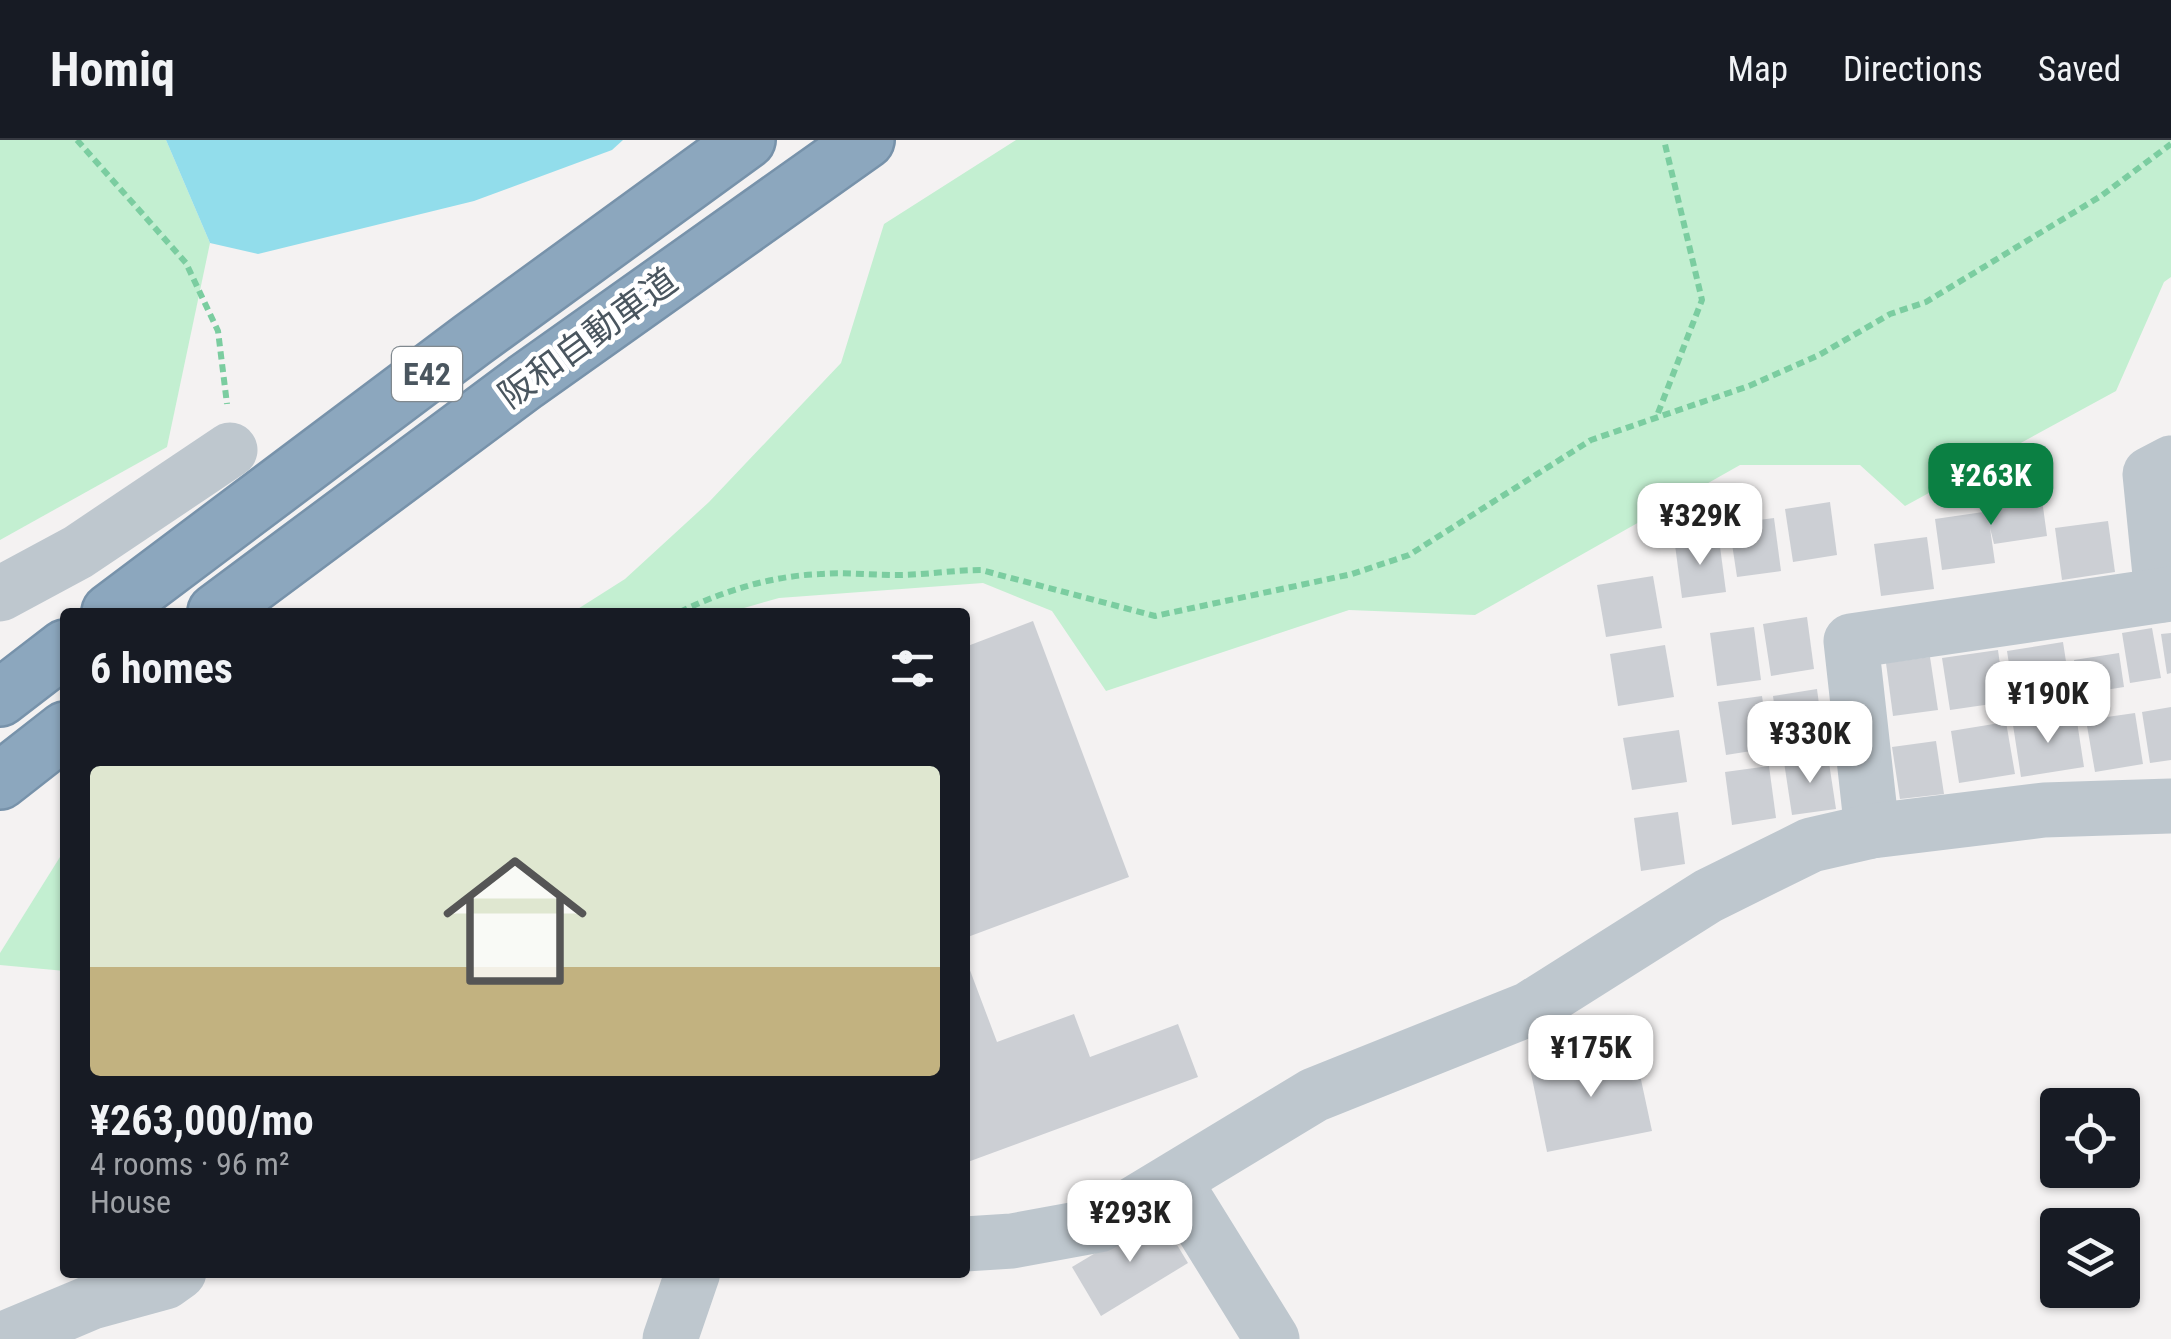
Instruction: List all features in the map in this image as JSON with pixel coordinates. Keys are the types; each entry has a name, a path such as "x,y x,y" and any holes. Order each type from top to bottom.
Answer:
{"highway":[{"name":"阪和自動車道","path":"115,608 747,140"},
{"name":"阪和自動車道","path":"221,608 510,393 858,147"},
{"path":"0,698 60,652"},
{"path":"0,781 60,734"}],"street":[{"path":"0,594 78,552 230,450"},
{"path":"1872,831 1851,641 2167,595 2150,474 2171,463"},
{"path":"970,1244 1012,1242 1099,1225 1314,1095 1529,1010 1708,896 1811,845 1872,831 2044,810 2171,806"},
{"path":"1174,1182 1272,1339"},
{"path":"4,1339 105,1320 171,1278"},
{"path":"670,1339 691,1278"}],"path":[{"path":"77,140 186,262 218,330 230,450"},
{"path":"1658,414 1702,300 1664,140"},
{"path":"688,608 749,585 818,574 901,575 982,570 1156,616 1352,574 1410,554 1591,440 1749,386 1819,356 1890,314 1926,302 2101,196 2171,144"}],"green space":[{"path":"0,140 166,140 210,243 167,447 0,540"},
{"path":"1016,140 2171,140 2171,277 2164,282 2116,391 1905,506 1860,465 1740,465 1475,615 1349,610 1106,691 1052,611 983,583 779,598 744,608 579,608 625,579 709,502 841,363 884,224"},
{"path":"60,857 60,971 0,965 0,953"}],"water":[{"path":"166,140 623,140 612,150 474,201 258,254 210,243"}],"building":[{"path":"2040,485 2047,536 1994,544 1990,528 1995,563 1942,570 1935,519 1990,511 1987,492"},
{"path":"1830,502 1837,555 1793,562 1785,509"},
{"path":"1774,518 1781,571 1737,577 1729,524"},
{"path":"2108,521 2115,572 2062,580 2055,528"},
{"path":"1927,537 1934,589 1881,596 1874,544"},
{"path":"1719,539 1726,592 1682,598 1675,545"},
{"path":"1653,576 1662,628 1606,637 1597,585"},
{"path":"1807,617 1814,669 1771,676 1763,624"},
{"path":"1033,621 1129,877 970,936 970,645"},
{"path":"1754,627 1761,680 1717,686 1710,633"},
{"path":"2152,628 2161,678 2130,683 2122,633"},
{"path":"2171,633 2171,673 2167,674 2161,634"},
{"path":"2063,642 2071,694 2015,703 2007,651"},
{"path":"1665,645 1674,697 1618,706 1610,654"},
{"path":"1998,650 2005,702 1950,710 1942,658"},
{"path":"2119,653 2124,687 2080,694 2074,660"},
{"path":"1930,657 1938,710 1893,716 1886,663"},
{"path":"1817,689 1824,742 1780,748 1773,696"},
{"path":"1762,696 1770,748 1726,755 1718,702"},
{"path":"2171,707 2171,760 2150,763 2142,712"},
{"path":"2135,713 2143,764 2095,772 2086,720"},
{"path":"2076,715 2084,767 2021,777 2013,725"},
{"path":"2006,722 2015,774 1959,783 1951,731"},
{"path":"1679,730 1687,782 1632,790 1623,738"},
{"path":"1936,741 1944,794 1900,799 1892,747"},
{"path":"1828,756 1836,809 1792,815 1784,762"},
{"path":"1769,766 1776,818 1732,825 1725,772"},
{"path":"1678,812 1685,864 1641,871 1634,818"},
{"path":"970,970 997,1042 1074,1014 1090,1057 1178,1024 1198,1077 970,1161"},
{"path":"1634,1047 1652,1131 1547,1152 1530,1068"},
{"path":"1159,1215 1188,1263 1101,1316 1072,1267"}]}
